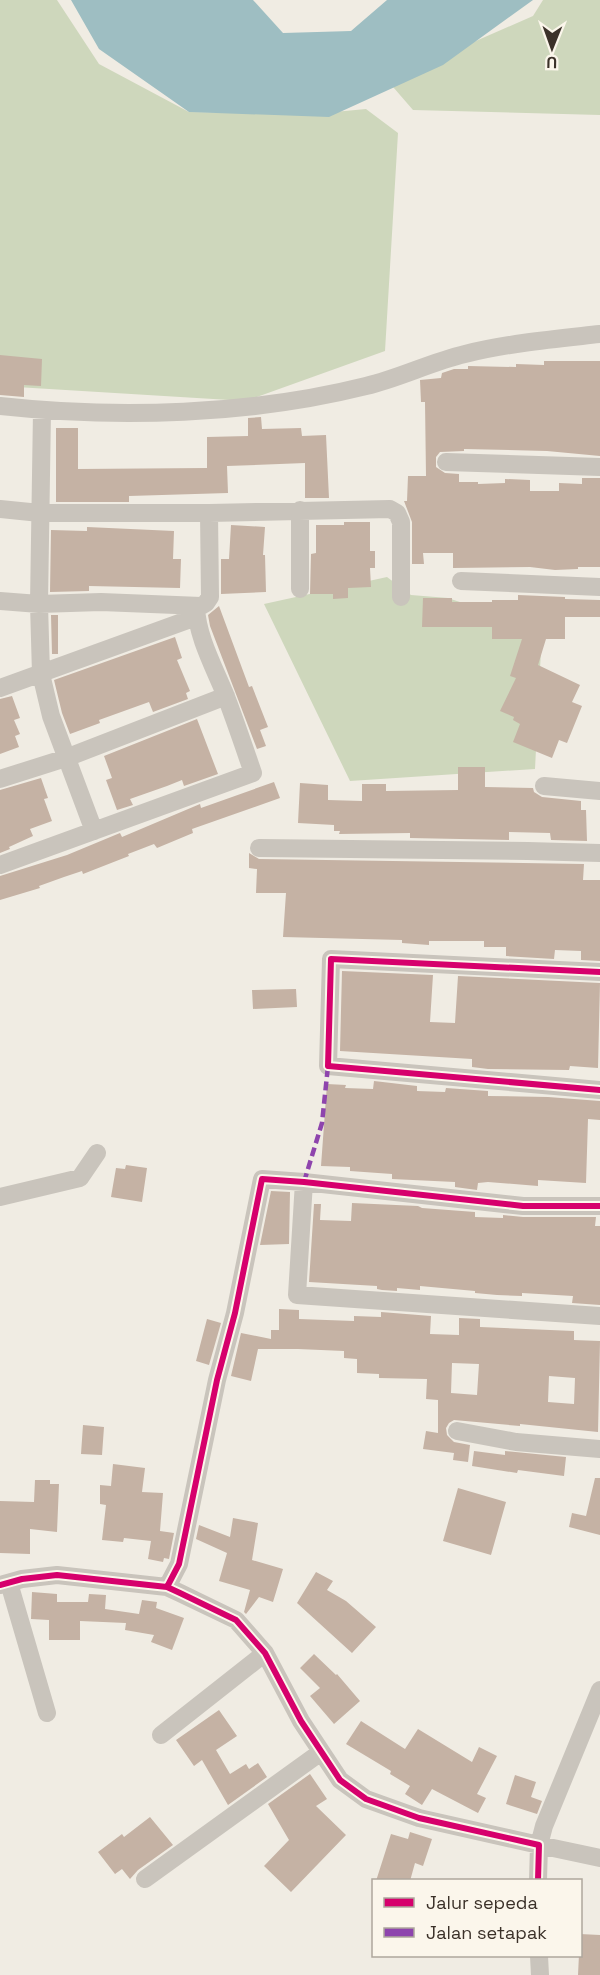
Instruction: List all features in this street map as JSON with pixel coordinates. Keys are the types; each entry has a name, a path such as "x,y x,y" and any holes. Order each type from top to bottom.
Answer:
{"street":[{"path":"0,406 42,411 105,413 222,409 293,401 366,386 464,354 510,345 600,334"},
{"path":"42,411 39,603 41,674 51,716 94,831"},
{"path":"446,462 600,468"},
{"path":"0,509 40,513 209,513 390,509 397,513 402,528 401,597"},
{"path":"300,510 300,589"},
{"path":"0,688 196,612 210,597 209,513"},
{"path":"460,581 600,587"},
{"path":"0,601 100,602 196,612"},
{"path":"0,865 253,773 196,612"},
{"path":"0,779 66,758 226,696"},
{"path":"544,786 600,791"},
{"path":"259,848 600,853"},
{"path":"600,972 331,959 328,1066 600,1090"},
{"path":"0,1197 80,1178 97,1153"},
{"path":"167,1587 179,1564 217,1380 235,1313 262,1179 523,1206 600,1206"},
{"path":"304,1182 297,1295 600,1316"},
{"path":"457,1431 516,1442 600,1449"},
{"path":"47,1713 5,1584 38,1576 57,1575 167,1587 236,1620 265,1653 301,1720 340,1780 366,1799 419,1818 600,1858"},
{"path":"161,1735 265,1653"},
{"path":"538,1879 539,1845 544,1826 600,1690"},
{"path":"145,1879 321,1752"},
{"path":"539,1957 540,1975"}],"green space":[{"path":"0,0 57,0 99,64 189,112 313,114 366,109 398,133 385,351 246,401 0,386"},
{"path":"543,0 600,0 600,115 413,110 387,80 533,16"},
{"path":"387,577 411,595 448,598 542,630 535,769 350,781 264,604"}],"water":[{"path":"71,0 253,0 283,33 351,31 387,0 533,0 443,65 329,117 189,112 99,49"}],"building":[{"path":"0,355 42,359 41,386 24,385 24,397 0,395"},
{"path":"544,361 600,361 600,456 547,451 464,449 464,451 440,452 436,457 436,467 445,473 459,474 459,482 478,482 478,484 505,483 505,479 530,480 530,491 559,491 559,483 582,484 582,478 600,478 600,567 555,570 530,567 453,568 453,553 423,553 424,564 412,564 412,522 404,501 407,501 408,476 426,476 425,402 421,402 420,380 441,378 442,373 454,369 468,369 468,366 516,367 516,364 544,365"},
{"path":"261,417 262,429 301,428 302,436 326,435 329,498 305,498 305,463 227,466 228,493 129,496 129,502 56,502 56,428 78,428 78,469 207,468 207,437 248,436 248,418"},
{"path":"344,522 370,522 370,551 375,551 375,568 370,568 371,587 348,588 348,598 333,599 333,594 310,594 311,554 316,553 316,525 344,525"},
{"path":"231,525 265,527 263,555 265,555 266,592 221,594 221,559 229,559"},
{"path":"87,527 174,531 173,559 181,559 180,588 89,586 89,591 50,592 51,530 87,531"},
{"path":"518,595 600,600 600,617 565,617 565,639 546,639 538,665 580,685 572,702 582,706 567,743 559,740 552,758 513,742 520,724 513,720 514,717 500,711 516,678 510,676 522,639 492,639 492,627 422,627 423,598 452,598 452,602 492,602 492,600 518,600"},
{"path":"219,606 249,687 252,686 268,727 260,730 266,746 257,749 210,626 208,615"},
{"path":"51,615 58,615 58,654 52,654"},
{"path":"175,637 182,658 177,660 190,691 186,693 188,699 153,712 149,702 99,720 100,723 70,734 54,680"},
{"path":"12,696 20,718 14,720 20,734 15,736 19,747 0,754 0,699"},
{"path":"197,719 218,774 184,786 182,780 130,799 133,805 117,810 106,780 112,778 104,756"},
{"path":"458,767 485,767 485,787 533,788 534,792 542,797 581,801 581,810 586,810 587,841 551,840 550,833 509,832 509,840 410,838 410,833 339,834 340,831 334,831 334,825 298,823 300,783 328,785 328,800 362,801 362,784 386,784 386,791 458,790"},
{"path":"41,778 48,798 44,799 52,821 30,829 33,836 0,853 0,790"},
{"path":"274,782 280,798 192,829 193,833 157,848 154,844 83,874 82,871 39,886 40,888 0,900 0,876 67,855 120,833 122,837 200,804 201,808"},
{"path":"249,853 259,859 584,864 583,880 600,880 600,961 581,960 581,951 555,950 554,959 506,956 506,947 484,947 484,941 429,941 429,945 402,943 402,940 283,937 286,893 256,893 257,869 249,868"},
{"path":"342,971 433,975 430,1022 455,1023 458,976 600,983 598,1068 570,1066 569,1070 488,1069 472,1067 472,1059 340,1051"},
{"path":"296,989 297,1007 253,1009 252,990"},
{"path":"374,1081 417,1086 417,1091 445,1092 446,1088 488,1091 488,1096 600,1101 600,1120 588,1119 586,1183 538,1180 538,1186 488,1182 478,1183 477,1190 455,1187 455,1182 392,1179 392,1174 350,1171 350,1167 321,1166 327,1084 346,1085 345,1088 373,1089"},
{"path":"126,1165 147,1168 142,1202 111,1197 116,1168 125,1169"},
{"path":"271,1191 290,1192 289,1244 260,1245"},
{"path":"352,1203 418,1206 475,1212 475,1217 503,1218 503,1215 596,1217 595,1226 600,1226 600,1305 572,1303 573,1296 522,1293 522,1296 497,1295 420,1286 420,1290 397,1288 397,1291 377,1289 377,1286 309,1282 314,1204 321,1204 320,1220 351,1221"},
{"path":"279,1309 299,1310 299,1319 354,1321 354,1316 381,1317 381,1312 431,1316 430,1334 459,1335 459,1318 480,1319 480,1327 574,1331 574,1340 600,1341 598,1432 454,1420 446,1428 447,1435 454,1442 470,1445 468,1462 453,1460 454,1453 423,1449 426,1431 438,1433 438,1400 426,1399 427,1379 379,1378 379,1374 357,1373 357,1359 344,1358 344,1351 298,1349 258,1349 251,1381 231,1376 241,1333 271,1339 271,1330 279,1330","holes":["452,1363 479,1364 477,1395 451,1393","549,1376 575,1378 574,1404 548,1402"]},
{"path":"207,1319 221,1323 209,1365 196,1361"},
{"path":"83,1425 104,1427 102,1455 81,1454"},
{"path":"474,1451 505,1455 505,1451 566,1457 564,1476 518,1470 517,1473 472,1466"},
{"path":"113,1464 145,1468 142,1492 163,1493 160,1531 174,1533 169,1559 164,1558 163,1562 148,1559 151,1541 124,1538 123,1542 102,1540 106,1505 100,1504 100,1485 111,1486"},
{"path":"595,1478 600,1478 600,1535 569,1527 572,1513 586,1516"},
{"path":"35,1480 50,1480 50,1484 59,1484 57,1532 30,1529 30,1554 0,1553 0,1501 34,1502"},
{"path":"458,1488 506,1502 491,1555 443,1541"},
{"path":"233,1518 258,1523 252,1560 283,1569 273,1602 259,1597 246,1614 244,1612 250,1590 219,1581 227,1553 196,1539 199,1525 230,1537"},
{"path":"316,1572 333,1581 327,1590 346,1601 376,1627 352,1653 297,1603"},
{"path":"32,1592 57,1594 57,1602 88,1602 89,1594 106,1595 105,1609 139,1614 142,1600 157,1602 156,1608 184,1618 172,1650 151,1642 154,1635 125,1630 126,1623 80,1621 80,1640 49,1640 49,1620 31,1619"},
{"path":"314,1654 337,1674 360,1701 334,1724 310,1696 320,1688 300,1668"},
{"path":"219,1710 237,1736 216,1750 230,1774 246,1764 249,1769 258,1763 267,1777 228,1805 202,1760 194,1766 176,1740"},
{"path":"361,1721 405,1749 418,1729 472,1762 479,1747 497,1756 477,1794 486,1798 478,1813 432,1789 422,1805 405,1794 410,1786 390,1774 391,1771 346,1744"},
{"path":"310,1774 327,1799 316,1806 346,1835 291,1892 264,1866 289,1840 268,1804"},
{"path":"515,1775 536,1782 531,1797 542,1801 537,1814 506,1804"},
{"path":"150,1817 173,1845 138,1870 130,1879 122,1869 115,1874 98,1852 122,1834 124,1837"},
{"path":"410,1832 432,1839 423,1866 415,1863 411,1879 377,1879 391,1834 408,1839"},
{"path":"582,1934 600,1935 600,1975 578,1975 579,1957 582,1957"}],"marked path":[{"path":"304,1182 322,1123 328,1066"}],"cycle path":[{"path":"600,972 331,959 328,1066 600,1090"},
{"path":"167,1587 179,1564 217,1380 235,1313 262,1179 523,1206 600,1206"},
{"path":"0,1585 22,1579 57,1575 167,1587 236,1620 265,1653 301,1721 340,1780 366,1799 419,1818 539,1845 538,1879"}]}
